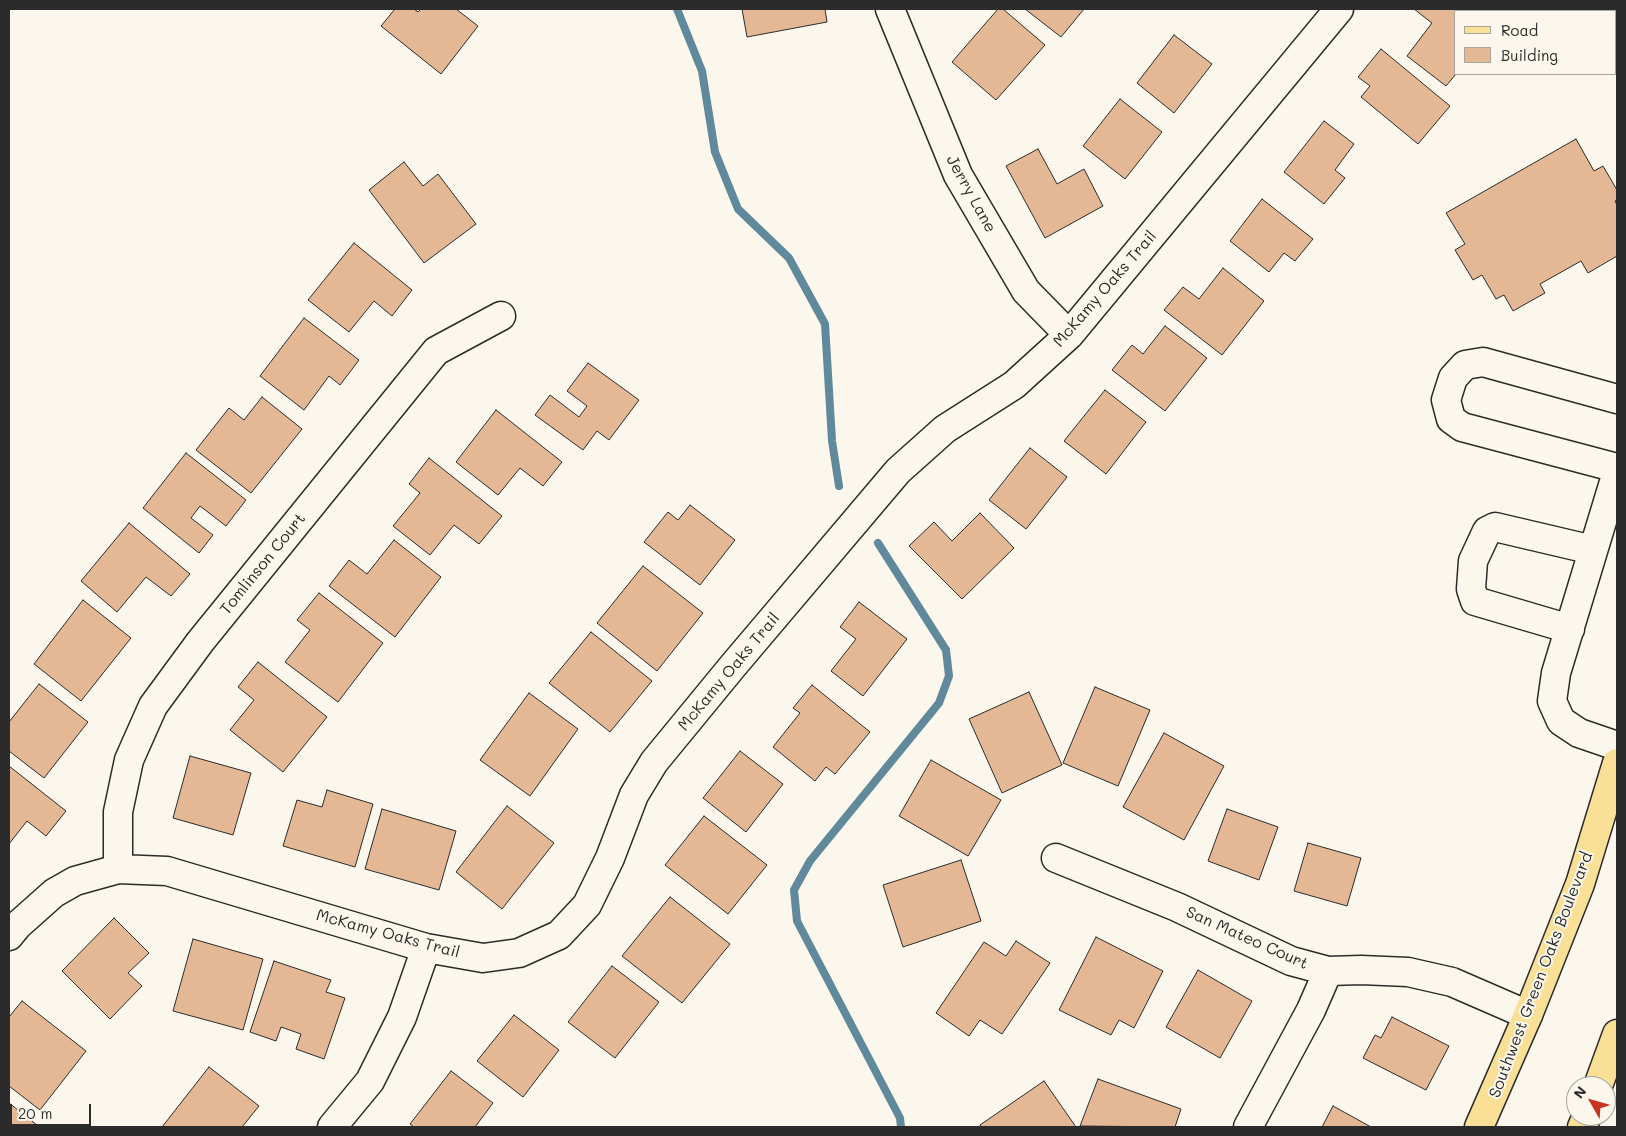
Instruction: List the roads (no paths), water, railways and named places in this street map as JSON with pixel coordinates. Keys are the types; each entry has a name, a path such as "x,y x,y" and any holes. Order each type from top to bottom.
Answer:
{"main road":[{"name":"Southwest Green Oaks Boulevard","path":"1479,1127 1528,1016 1580,884 1617,763"},
{"path":"1602,1076 1617,1034"}],"street":[{"name":"Jerry Lane","path":"890,9 958,175 1026,291 1069,335"},
{"name":"McKamy Oaks Trail","path":"9,936 18,925 54,893 75,881 118,869 167,871 426,948 482,958 519,953 559,935 587,905 610,858 634,795 654,762 898,470 945,429 1014,385 1069,335 1339,9"},
{"name":"Tomlinson Court","path":"118,869 118,812 129,760 153,706 200,642 436,351 501,316"},
{"path":"1617,399 1483,362 1465,365 1453,378 1446,400 1451,418 1462,427 1617,468"},
{"path":"1617,472 1556,673 1552,702 1561,721 1579,733 1617,746"},
{"path":"1570,629 1474,601 1471,589 1473,561 1487,531 1495,527 1594,550"},
{"name":"San Mateo Court","path":"1056,858 1177,907 1292,961 1328,971 1408,972 1452,982 1528,1016"},
{"path":"332,1127 370,1081 402,1017 426,948"},
{"path":"1248,1127 1311,1010 1328,971"}],"waterway":[{"path":"677,9 702,71 715,152 738,209 789,258 825,324 832,441 839,486"},
{"path":"878,543 946,650 949,676 939,703 810,861 794,890 797,921 900,1118 901,1127"}]}
